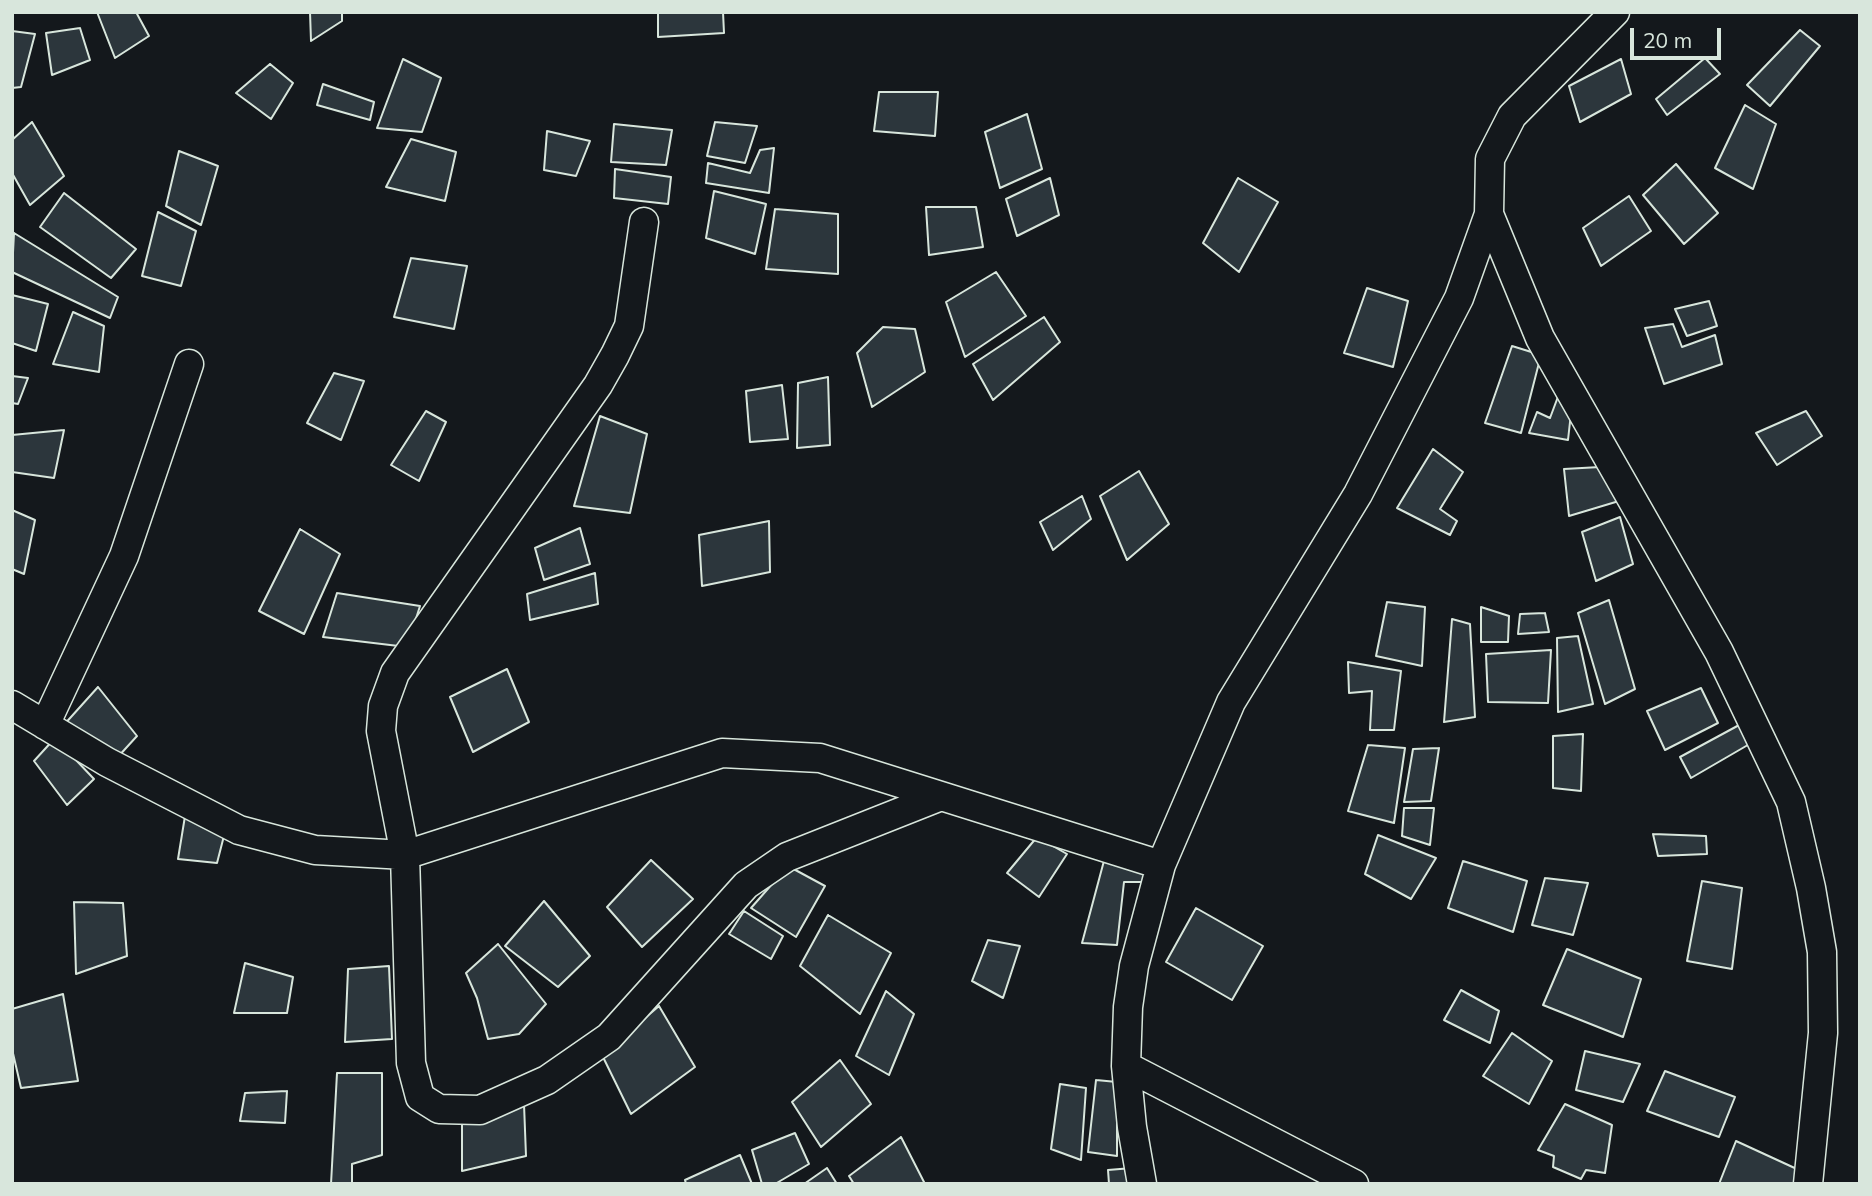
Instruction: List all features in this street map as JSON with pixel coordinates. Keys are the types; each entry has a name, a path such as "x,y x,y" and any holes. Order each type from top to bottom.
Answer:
{"street":[{"path":"1142,1184 1132,1127 1126,1066 1128,1007 1134,966 1161,865 1231,702 1358,494 1459,298 1489,214 1490,159 1512,116 1615,12"},
{"path":"1489,214 1540,338 1719,652 1791,802 1811,888 1822,953 1823,1033 1808,1184"},
{"path":"644,222 629,326 615,355 598,385 395,673 383,706 381,731 405,855 411,1063 420,1097 439,1109 481,1110 547,1080 609,1037 746,884 787,857 941,796"},
{"path":"45,725 124,556 189,364"},
{"path":"12,705 107,762 239,830 315,850 405,855 722,752 820,758 1161,865"},
{"path":"1126,1066 1354,1184"}],"building":[{"path":"97,12 136,12 149,36 115,58"},
{"path":"310,12 342,12 342,21 311,41"},
{"path":"658,12 723,12 724,33 658,37"},
{"path":"80,28 90,60 52,75 46,33"},
{"path":"1800,30 1820,46 1770,106 1747,85"},
{"path":"12,31 35,34 21,87 12,88"},
{"path":"1705,58 1720,74 1667,115 1656,99"},
{"path":"403,59 441,78 422,132 377,128"},
{"path":"1621,59 1631,94 1580,122 1569,86"},
{"path":"270,64 293,83 271,119 236,93"},
{"path":"323,84 374,102 370,120 317,105"},
{"path":"879,92 938,92 935,136 874,131"},
{"path":"1745,105 1776,124 1753,189 1715,168"},
{"path":"1027,114 1042,169 1000,188 985,132"},
{"path":"32,122 64,176 30,205 12,173 12,140"},
{"path":"715,122 757,126 745,163 707,156"},
{"path":"614,124 672,130 666,165 611,162"},
{"path":"547,131 590,141 576,176 544,170"},
{"path":"411,139 456,152 445,201 386,187"},
{"path":"774,148 769,193 706,183 708,163 750,173 760,150"},
{"path":"179,151 218,166 201,225 166,206"},
{"path":"1676,164 1718,213 1684,244 1643,195"},
{"path":"615,169 671,177 668,204 614,198"},
{"path":"1050,178 1059,215 1017,236 1006,199"},
{"path":"1238,178 1278,202 1239,272 1203,243"},
{"path":"714,191 766,204 755,254 706,238"},
{"path":"64,193 136,249 111,278 40,227"},
{"path":"1629,196 1651,231 1601,266 1583,228"},
{"path":"926,207 976,207 983,247 929,255"},
{"path":"775,209 838,214 838,274 766,269"},
{"path":"158,212 196,231 181,286 142,276"},
{"path":"14,233 118,297 110,318 12,272"},
{"path":"411,258 467,266 454,329 394,317"},
{"path":"996,272 1026,316 965,357 946,302"},
{"path":"1367,288 1408,301 1393,367 1344,353"},
{"path":"12,295 48,304 36,351 12,343"},
{"path":"1709,301 1717,326 1687,336 1675,309"},
{"path":"73,312 104,326 99,372 53,364"},
{"path":"1044,317 1060,342 993,400 973,364"},
{"path":"1673,324 1682,347 1715,335 1722,364 1664,384 1645,328"},
{"path":"883,327 915,329 925,372 872,407 857,353"},
{"path":"1512,346 1541,355 1521,433 1485,423"},
{"path":"334,373 364,381 341,440 307,423"},
{"path":"12,376 28,378 18,404 12,403"},
{"path":"828,377 830,445 797,448 798,383"},
{"path":"782,385 788,439 750,442 746,391"},
{"path":"1559,394 1571,413 1568,440 1529,433 1537,412 1550,418"},
{"path":"426,411 446,422 419,481 391,465"},
{"path":"1806,411 1822,436 1777,465 1756,433"},
{"path":"600,416 647,434 630,513 574,506"},
{"path":"64,430 54,478 12,472 12,435"},
{"path":"1433,449 1463,472 1440,509 1457,521 1450,535 1397,508"},
{"path":"1600,467 1619,501 1569,516 1564,469"},
{"path":"1139,471 1169,524 1127,560 1100,496"},
{"path":"1082,496 1091,519 1053,550 1040,522"},
{"path":"12,510 35,520 24,574 12,569"},
{"path":"1620,517 1633,564 1596,581 1582,532"},
{"path":"769,521 770,572 702,586 699,535"},
{"path":"580,528 590,564 544,580 535,548"},
{"path":"300,529 340,554 304,634 259,611"},
{"path":"595,573 598,604 530,620 527,594"},
{"path":"337,593 420,606 407,647 323,637"},
{"path":"1609,600 1635,689 1605,704 1578,613"},
{"path":"1387,602 1425,607 1422,666 1376,656"},
{"path":"1481,607 1509,616 1508,642 1481,642"},
{"path":"1545,613 1549,632 1518,634 1520,614"},
{"path":"1452,619 1470,624 1475,717 1444,722"},
{"path":"1578,636 1593,704 1558,712 1557,638"},
{"path":"1551,650 1548,703 1488,702 1486,654"},
{"path":"1348,662 1401,671 1394,730 1370,730 1372,691 1349,693"},
{"path":"507,669 529,722 473,752 450,697"},
{"path":"98,687 137,736 116,759 62,727"},
{"path":"1701,688 1718,723 1665,750 1647,711"},
{"path":"1741,724 1753,742 1691,778 1680,757"},
{"path":"1583,734 1581,791 1553,788 1553,736"},
{"path":"55,738 94,779 67,805 34,761"},
{"path":"1368,745 1405,748 1394,823 1348,811"},
{"path":"1439,748 1431,801 1404,802 1413,749"},
{"path":"1404,808 1434,808 1430,845 1402,836"},
{"path":"186,810 226,828 217,863 178,859"},
{"path":"1653,834 1706,836 1707,854 1658,856"},
{"path":"1378,835 1436,858 1411,899 1365,874"},
{"path":"1037,837 1067,854 1039,897 1007,873"},
{"path":"1105,857 1148,869 1144,882 1124,882 1117,945 1082,943"},
{"path":"651,860 693,899 642,947 607,907"},
{"path":"1463,861 1527,881 1513,932 1448,908"},
{"path":"788,866 825,886 796,937 751,908"},
{"path":"1545,878 1588,883 1573,935 1532,925"},
{"path":"1702,881 1742,888 1732,969 1687,961"},
{"path":"544,901 590,956 558,987 505,946"},
{"path":"74,902 123,903 127,956 76,974"},
{"path":"1196,908 1263,946 1232,1000 1166,962"},
{"path":"744,911 783,936 771,959 729,934"},
{"path":"828,915 891,953 860,1014 800,966"},
{"path":"988,940 1020,946 1003,998 972,981"},
{"path":"498,944 546,1004 519,1034 488,1039 477,998 466,973"},
{"path":"1567,949 1641,979 1623,1037 1543,1005"},
{"path":"245,963 293,977 287,1013 234,1013"},
{"path":"389,966 392,1039 345,1042 348,969"},
{"path":"1461,990 1499,1011 1490,1043 1444,1020"},
{"path":"886,991 914,1014 889,1075 856,1056"},
{"path":"63,994 78,1081 21,1088 12,1049 12,1009"},
{"path":"659,1006 695,1067 631,1114 602,1055"},
{"path":"1512,1033 1552,1061 1529,1104 1483,1076"},
{"path":"1585,1051 1640,1064 1623,1102 1576,1090"},
{"path":"840,1060 871,1104 821,1147 792,1102"},
{"path":"1665,1071 1735,1097 1719,1137 1647,1111"},
{"path":"337,1073 382,1073 382,1155 352,1164 352,1184 331,1184"},
{"path":"1096,1080 1117,1082 1117,1156 1088,1152"},
{"path":"1060,1084 1086,1088 1081,1160 1051,1149"},
{"path":"287,1091 285,1123 240,1121 245,1093"},
{"path":"524,1104 526,1156 462,1171 462,1121"},
{"path":"1565,1104 1612,1125 1605,1173 1586,1170 1581,1179 1553,1167 1554,1156 1538,1150"},
{"path":"795,1133 809,1164 775,1184 762,1184 752,1150"},
{"path":"901,1137 925,1184 854,1184 849,1176"},
{"path":"1736,1141 1799,1170 1796,1184 1719,1184"},
{"path":"740,1155 752,1184 686,1184 685,1180"},
{"path":"827,1168 837,1184 804,1184"},
{"path":"1132,1168 1134,1184 1109,1184 1108,1170"}]}
